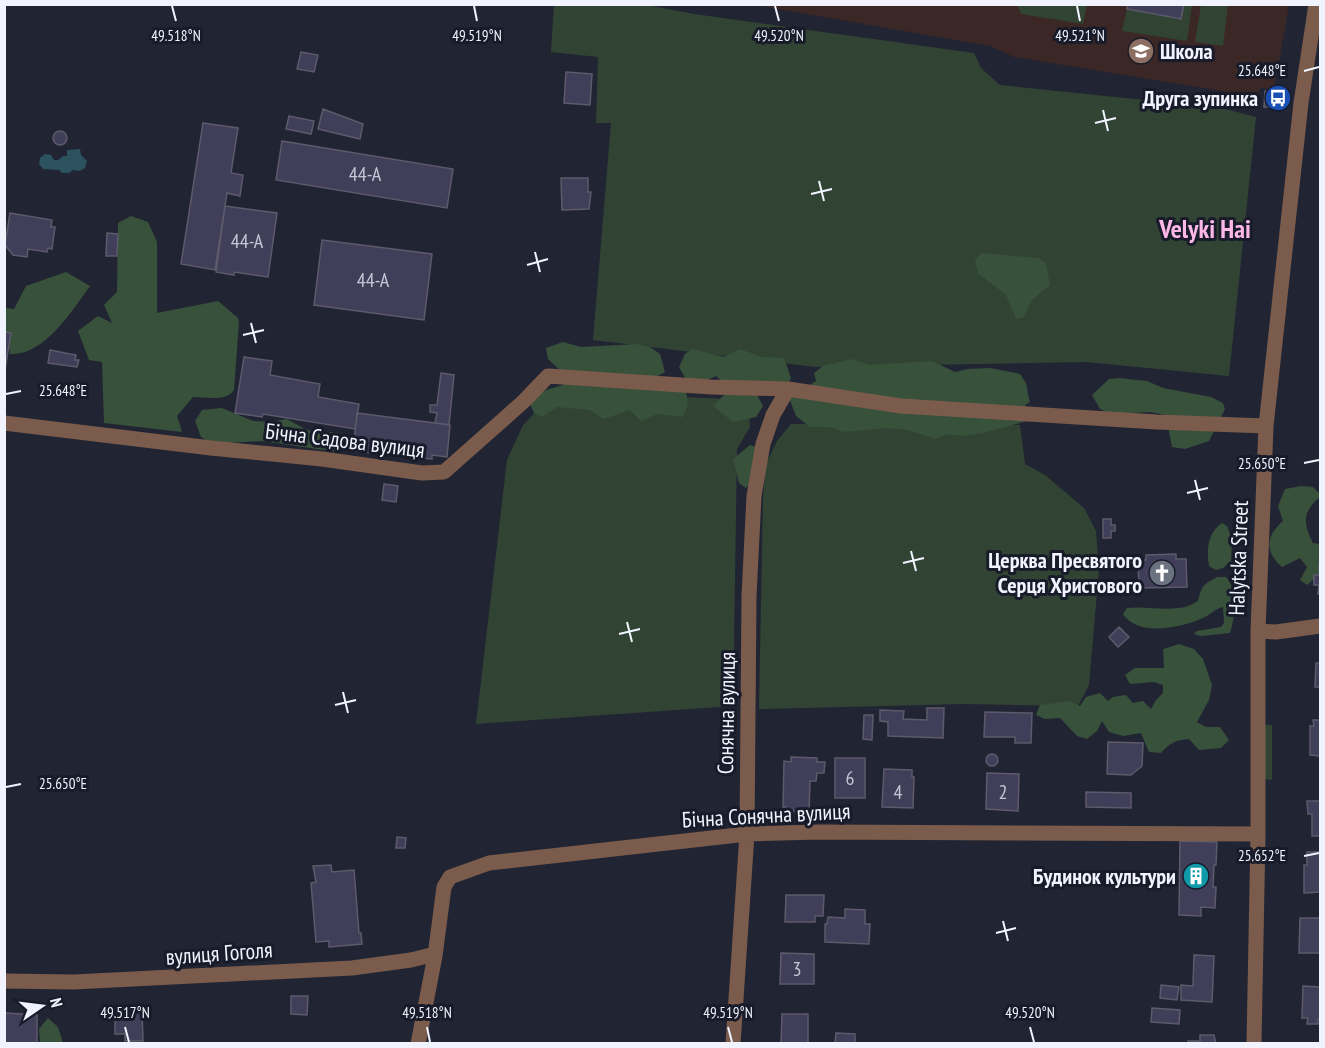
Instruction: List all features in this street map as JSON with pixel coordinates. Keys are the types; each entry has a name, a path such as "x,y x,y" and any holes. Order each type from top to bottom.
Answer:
{"street":[{"name":"Halytska Street","path":"1254,1044 1258,834 1258,632 1266,426 1296,138 1316,4"},
{"name":"Бічна Садова вулиця","path":"4,423 322,459 422,473 444,472 524,401 548,376 711,387 788,389 901,406 1157,422 1266,426"},
{"name":"Сонячна вулиця","path":"733,1044 747,834 750,596 754,496 763,444 773,415 788,389"},
{"path":"1258,632 1320,626"},
{"name":"Бічна Сонячна вулиця","path":"418,1044 435,954 444,887 450,877 489,863 747,834 820,832 1258,834"},
{"name":"вулиця Гоголя","path":"4,981 106,981 352,968 411,960 435,954"}],"shaded area":[{"name":"Школа","path":"755,5 1289,5 1274,89 1260,88 1258,97 1014,57 990,46"}],"green space":[{"path":"1017,4 1087,5 1083,24 1021,14"},
{"path":"554,5 647,5 694,14 974,53 981,68 1000,85 1221,108 1256,117 1229,376 1086,362 815,367 593,340 611,123 596,123 598,57 551,52"},
{"path":"1184,5 1192,5 1187,41 1122,31 1127,9 1181,19"},
{"path":"1201,5 1228,5 1223,46 1195,42"},
{"path":"131,216 148,222 157,242 157,313 218,301 238,318 239,322 234,390 221,397 193,397 177,416 182,432 104,423 102,362 89,360 78,331 98,316 112,323 104,305 117,292 118,223"},
{"path":"981,253 1039,258 1046,263 1050,285 1032,300 1024,317 1016,319 1006,295 978,273 975,260"},
{"path":"66,272 90,286 66,319 46,340 22,353 10,354 8,336 5,333 5,308 14,309 26,286"},
{"path":"563,342 581,347 637,344 650,347 660,354 665,372 648,381 561,371 548,359 546,348"},
{"path":"692,349 724,357 740,349 762,357 784,358 791,378 787,386 726,385 716,376 693,386 689,385 679,367 685,354"},
{"path":"852,359 869,365 932,361 955,372 990,368 1020,374 1026,383 1030,402 1025,405 1027,421 983,433 963,436 947,434 936,439 907,430 887,428 844,432 830,427 810,427 796,416 789,398 816,381 814,373 823,366"},
{"path":"1109,379 1147,381 1163,388 1211,397 1223,403 1225,409 1209,441 1185,449 1172,447 1166,415 1150,412 1112,414 1100,409 1092,395"},
{"path":"667,380 686,391 688,404 683,417 657,414 641,421 630,410 604,419 589,410 557,407 542,417 534,413 529,402 546,390 576,381 610,381 627,389"},
{"path":"729,390 755,391 763,406 756,417 733,422 713,406"},
{"path":"556,391 748,400 750,427 737,449 733,706 476,724 507,460 523,425"},
{"path":"222,408 253,421 271,422 287,419 307,430 341,433 344,447 337,452 262,441 212,444 201,437 195,421 202,410"},
{"path":"791,424 1020,425 1025,464 1045,475 1084,508 1096,531 1099,569 1089,685 1078,706 963,704 759,709 763,498 766,464 777,441"},
{"path":"750,445 757,447 760,469 746,488 739,483 733,459"},
{"path":"1301,486 1313,487 1320,494 1307,513 1306,524 1313,543 1320,544 1320,574 1307,585 1300,580 1307,567 1300,558 1282,567 1272,555 1269,544 1273,532 1283,521 1278,506 1285,489"},
{"path":"1222,523 1227,526 1232,540 1231,561 1223,568 1216,570 1209,566 1208,548 1211,536"},
{"path":"1217,577 1226,577 1234,596 1230,633 1201,636 1194,634 1197,631 1221,627 1224,623 1223,607 1194,622 1160,628 1139,626 1123,614 1127,608 1173,609 1190,605 1198,601 1205,584"},
{"path":"1179,644 1194,649 1203,659 1212,685 1209,700 1197,722 1206,727 1220,727 1229,740 1221,748 1199,750 1189,739 1173,743 1161,753 1149,752 1141,733 1123,736 1109,732 1102,721 1097,731 1087,739 1077,736 1060,718 1045,719 1036,715 1040,705 1069,701 1080,706 1086,697 1100,693 1108,701 1113,697 1126,695 1133,703 1143,701 1151,709 1163,693 1163,685 1154,682 1130,684 1125,675 1135,668 1164,668 1163,649"},
{"path":"1264,725 1272,725 1272,780 1263,779"},
{"path":"48,1018 58,1027 63,1043 40,1043 39,1029"}],"water":[{"path":"80,149 81,155 87,161 85,168 80,171 62,173 59,170 43,169 39,164 40,158 45,154 58,160 67,156 67,150"}],"building":[{"path":"1128,4 1184,4 1181,19 1127,9"},
{"path":"301,52 318,55 314,72 297,69"},
{"path":"566,72 592,74 590,105 564,103"},
{"path":"1265,91 1273,91 1272,107 1264,107"},
{"path":"323,109 363,124 360,139 318,129"},
{"path":"289,116 314,121 311,134 286,129"},
{"path":"203,123 238,128 231,173 243,175 240,196 227,193 215,270 181,264"},
{"path":"60,131 65,133 67,138 65,143 60,145 55,143 53,138 55,133"},
{"path":"282,141 453,169 447,208 276,180"},
{"path":"561,178 588,178 588,192 591,192 589,209 562,210"},
{"path":"225,206 277,213 268,277 216,272"},
{"path":"10,213 52,220 51,227 55,227 52,249 48,248 47,252 28,249 27,257 13,255 5,245"},
{"path":"107,233 118,234 117,256 106,256"},
{"path":"322,240 432,254 424,320 314,305"},
{"path":"4,332 11,333 5,370 4,370"},
{"path":"50,350 76,355 75,360 79,360 77,367 48,363"},
{"path":"244,357 272,361 270,375 320,384 318,397 359,404 355,429 263,414 262,417 235,413"},
{"path":"441,373 454,375 449,425 435,423 437,413 430,412 430,405 437,405"},
{"path":"357,413 450,425 447,457 432,455 432,459 353,451"},
{"path":"384,484 398,486 396,502 382,500"},
{"path":"1103,519 1111,519 1111,525 1115,525 1115,531 1111,531 1111,538 1103,538"},
{"name":"Церква Пресвятого Серця Христового","path":"1176,554 1176,559 1186,559 1187,587 1139,588 1138,560 1146,560 1146,555"},
{"path":"1319,566 1320,594 1318,594 1319,585 1314,585 1314,575 1319,575"},
{"path":"1119,627 1129,637 1118,647 1109,637"},
{"path":"1316,663 1320,663 1320,687 1315,687"},
{"path":"927,708 944,708 943,738 888,736 888,722 880,721 880,710 904,711 903,719 927,720"},
{"path":"985,712 1032,713 1031,743 1015,743 1015,737 984,737"},
{"path":"864,715 873,715 872,740 863,739"},
{"path":"1313,720 1320,720 1320,756 1310,755 1310,726 1314,726"},
{"path":"1108,742 1143,743 1142,766 1131,775 1107,774"},
{"path":"994,754 998,760 994,766 990,766 986,758"},
{"path":"791,757 817,758 817,762 825,762 824,773 817,773 816,781 810,781 809,812 786,811 786,807 783,807 784,761 791,762"},
{"path":"835,758 865,758 865,798 835,798"},
{"path":"884,769 912,770 912,777 914,777 913,808 882,807"},
{"path":"987,773 1019,774 1018,811 986,809"},
{"path":"1086,792 1131,793 1131,808 1086,807"},
{"path":"1307,801 1320,801 1320,836 1312,836 1312,814 1308,814"},
{"path":"397,837 406,838 405,848 396,848"},
{"name":"Будинок культури","path":"1180,841 1217,842 1213,887 1216,887 1215,908 1201,907 1201,916 1179,915"},
{"path":"1307,852 1320,852 1320,892 1304,893 1304,865 1307,865"},
{"path":"331,865 332,872 354,870 359,933 361,933 362,944 329,947 329,941 316,942 311,883 316,882 313,866"},
{"path":"786,895 824,895 823,916 815,916 815,922 785,922"},
{"path":"845,909 865,910 865,924 870,924 869,944 825,942 825,924 827,924 828,917 845,918"},
{"path":"1300,918 1320,918 1320,953 1299,953"},
{"path":"781,953 814,954 814,984 780,984"},
{"path":"1194,955 1214,956 1212,1002 1181,1000 1181,985 1193,986"},
{"path":"1161,985 1179,987 1177,1000 1160,998"},
{"path":"1303,986 1320,987 1318,1024 1307,1024 1308,1018 1302,1018"},
{"path":"291,996 308,996 307,1015 291,1014"},
{"path":"1152,1008 1180,1010 1179,1024 1151,1022"},
{"path":"115,1010 142,1010 143,1041 125,1041 125,1034 115,1034"},
{"path":"5,1013 37,1015 37,1044 4,1044"},
{"path":"782,1014 808,1014 808,1044 781,1044"},
{"path":"836,1033 855,1034 855,1044 835,1044"},
{"path":"1200,1035 1214,1035 1216,1044 1188,1044 1188,1041 1200,1041"}],"place":[{"name":"Школа","path":"1141,51"},
{"name":"Друга зупинка","path":"1278,98"},
{"name":"Церква Пресвятого Серця Христового","path":"1162,573"},
{"name":"Будинок культури","path":"1196,876"}],"district":[{"name":"Velyki Hai","path":"1205,228"}]}
